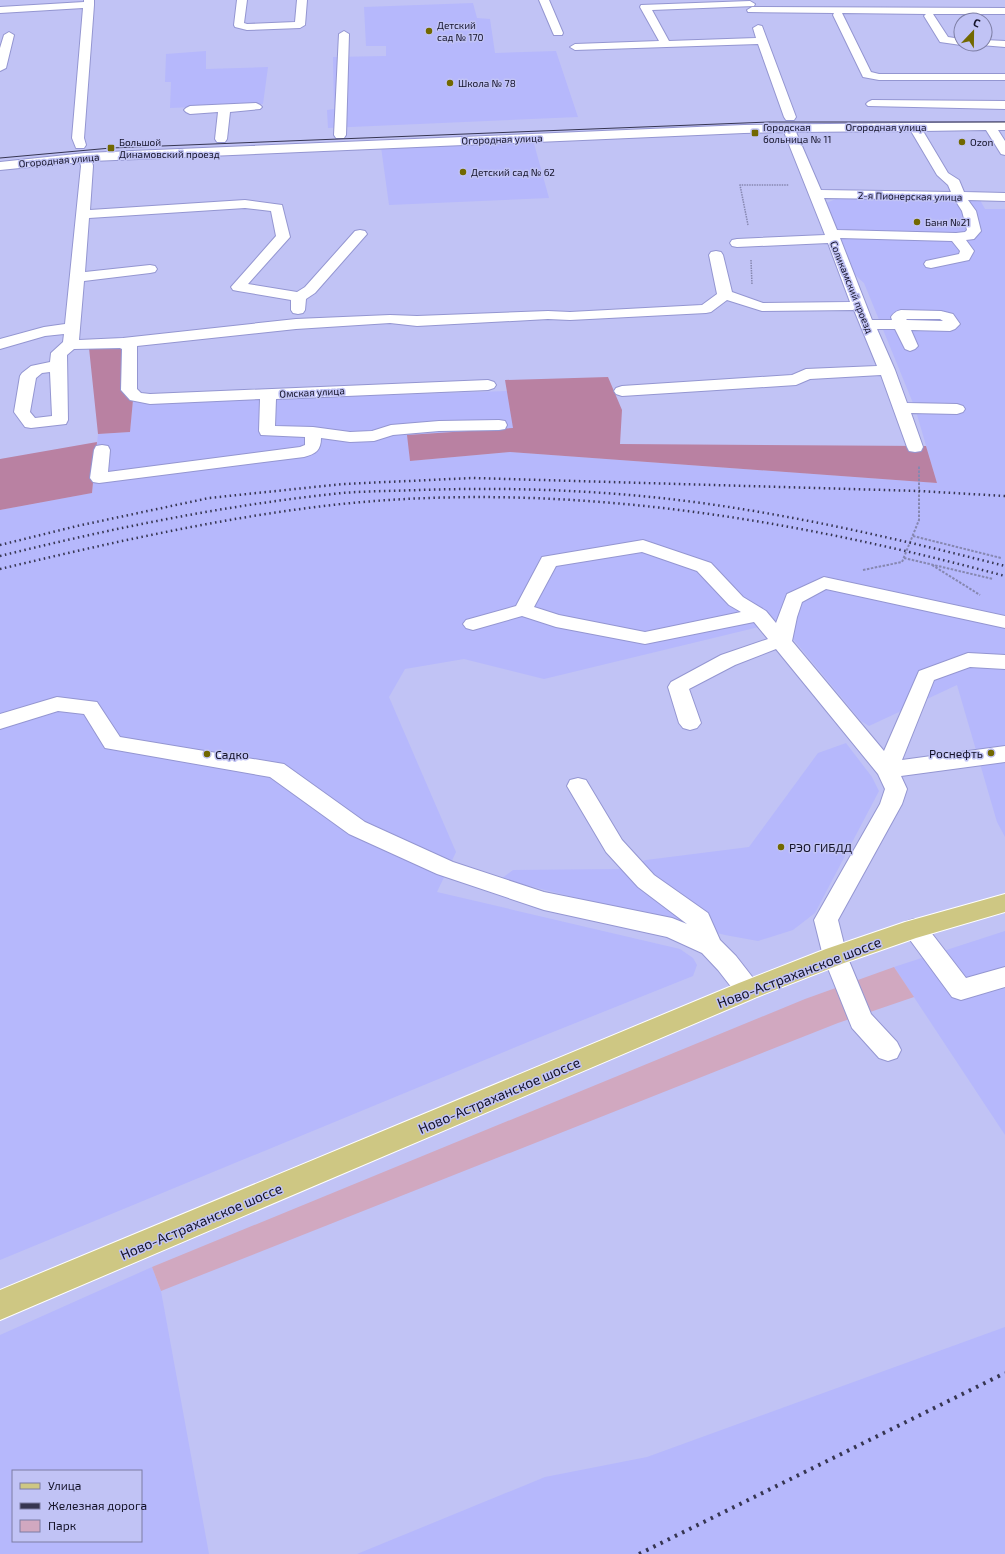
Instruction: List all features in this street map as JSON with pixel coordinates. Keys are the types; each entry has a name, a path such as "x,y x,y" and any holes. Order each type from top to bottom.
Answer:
{"main road":[{"name":"Ново-Астраханское шоссе","path":"0,1305 748,990 835,956 914,929 1005,903"}],"street":[{"path":"242,0 239,25 247,27 300,25 302,0"},
{"path":"544,0 558,33"},
{"path":"811,0 816,10"},
{"path":"836,0 840,13 867,75 879,77 1005,77"},
{"path":"0,10 89,2 78,138 87,166 71,336 59,353 58,366"},
{"path":"665,43 645,7 751,7 816,10 840,13 1000,13"},
{"path":"751,7 840,13 929,16 1000,13"},
{"name":"Соликамский проезд","path":"751,7 789,123 859,306 887,370 915,447"},
{"path":"929,16 944,40 953,41"},
{"path":"340,135 344,34"},
{"path":"0,68 9,36"},
{"path":"575,47 763,41"},
{"path":"993,43 1005,44"},
{"path":"872,104 1005,105"},
{"path":"190,110 256,107"},
{"path":"221,139 224,109"},
{"name":"Огородная улица","path":"260,138 1005,118"},
{"name":"Огородная улица","path":"0,166 82,151 789,123 914,127 1005,126"},
{"path":"990,126 1005,151"},
{"path":"737,242 832,237 969,236 974,231 969,212 959,197 954,183 943,175 914,127"},
{"path":"205,140 237,138"},
{"name":"Огородная улица","path":"67,146 82,151 95,144"},
{"path":"954,183 969,182"},
{"name":"2-я Пионерская улица","path":"816,194 1005,197"},
{"path":"82,214 245,204 277,208 283,237 238,287 299,297 310,290 360,234"},
{"path":"931,264 964,257 967,251 956,237"},
{"path":"716,255 725,295"},
{"path":"77,277 150,269"},
{"path":"725,295 762,307 859,306"},
{"path":"0,344 44,332 71,336 83,345 123,343 296,324 390,319 417,321 548,315 570,316 706,309 725,295"},
{"path":"296,324 299,297"},
{"path":"867,324 902,326 910,346"},
{"name":"Омская улица","path":"123,343 130,347 129,390 136,397 150,399 488,384"},
{"path":"622,391 796,380 806,374 887,370"},
{"path":"268,394 267,431 313,432 350,437 374,436 391,430 439,426 499,425"},
{"path":"901,408 957,409"},
{"path":"102,450 99,478 304,452 313,447 313,432"},
{"path":"523,610 549,561 643,546 704,567 736,601 759,615 782,641 887,770 896,789 891,804 826,920 835,956 861,1020 888,1050"},
{"path":"782,641 787,617 794,598 824,583 1005,622"},
{"path":"473,624 523,610 556,621 645,638 759,615"},
{"path":"690,723 678,687 701,672 749,651 782,641"},
{"path":"887,770 926,676 968,660 1005,662"},
{"path":"0,722 57,704 90,707 113,743 276,770 356,828 445,868 544,901 672,928 711,946"},
{"path":"887,770 1005,754"},
{"path":"578,786 614,846 646,881 699,920 711,946 727,963 748,990"},
{"path":"914,929 961,990 1005,978"}],"path":[{"path":"824,583 847,573 902,562 919,520 919,467"},
{"path":"913,536 1002,558"},
{"path":"904,558 994,579"},
{"path":"929,564 982,596"}],"shaded area":[{"name":"Школа № 78","path":"473,3 477,18 490,19 495,53 556,51 578,117 328,128 327,110 334,109 333,57 386,56 386,46 366,46 364,7"},
{"path":"206,51 206,69 268,67 263,104 170,108 171,82 165,82 166,54"},
{"name":"Детский сад № 62","path":"533,140 549,198 389,205 381,147"},
{"path":"836,199 980,200 985,209 1005,209 1005,837 997,822 957,685 869,726 861,721 779,622 544,679 464,659 405,669 389,697 456,852 437,892 680,949 693,958 697,965 693,976 528,1042 0,1260 0,510 92,493 98,434 130,432 133,400 145,403 507,391 514,428 408,435 410,461 510,452 937,483 915,408 864,283 854,274 826,203"},
{"path":"118,347 124,349 133,400 130,432 98,434 89,348"},
{"path":"608,377 622,410 620,444 926,446 937,483 510,452 410,461 407,435 513,428 505,380"},
{"path":"97,442 92,493 0,510 0,459"},
{"path":"846,743 872,777 879,791 815,913 793,930 758,941 725,935 501,879 513,870 618,869 646,860 749,847 818,753"},
{"path":"1005,931 1005,1135 894,967"},
{"path":"152,1267 161,1291 209,1554 0,1554 0,1335"},
{"path":"1005,1327 1005,1554 357,1554 545,1477 647,1457"}],"green space":[{"path":"894,967 914,997 838,1023 161,1291 152,1267 805,999"}],"tram line":[{"path":"0,158 111,148 769,122 1005,122"}],"railway":[{"path":"0,545 77,526 209,498 343,484 473,478 919,491 1005,496"},
{"path":"0,556 170,518 299,498 361,492 453,489 522,489 591,492 660,498 773,514 928,547 1005,566"},
{"path":"0,569 165,532 290,510 417,498 502,497 587,501 671,509 755,521 839,536 1005,576"},
{"path":"639,1554 1005,1373"}],"place":[{"name":"Детский сад № 170","path":"429,31"},
{"name":"Школа № 78","path":"450,83"},
{"name":"Городская больница № 11","path":"755,133"},
{"name":"Ozon","path":"962,142"},
{"name":"Большой Динамовский проезд","path":"111,148"},
{"name":"Детский сад № 62","path":"463,172"},
{"name":"Баня №21","path":"917,222"},
{"name":"Роснефть","path":"991,753"},
{"name":"Садко","path":"207,754"},
{"name":"РЭО ГИБДД","path":"781,847"}]}
